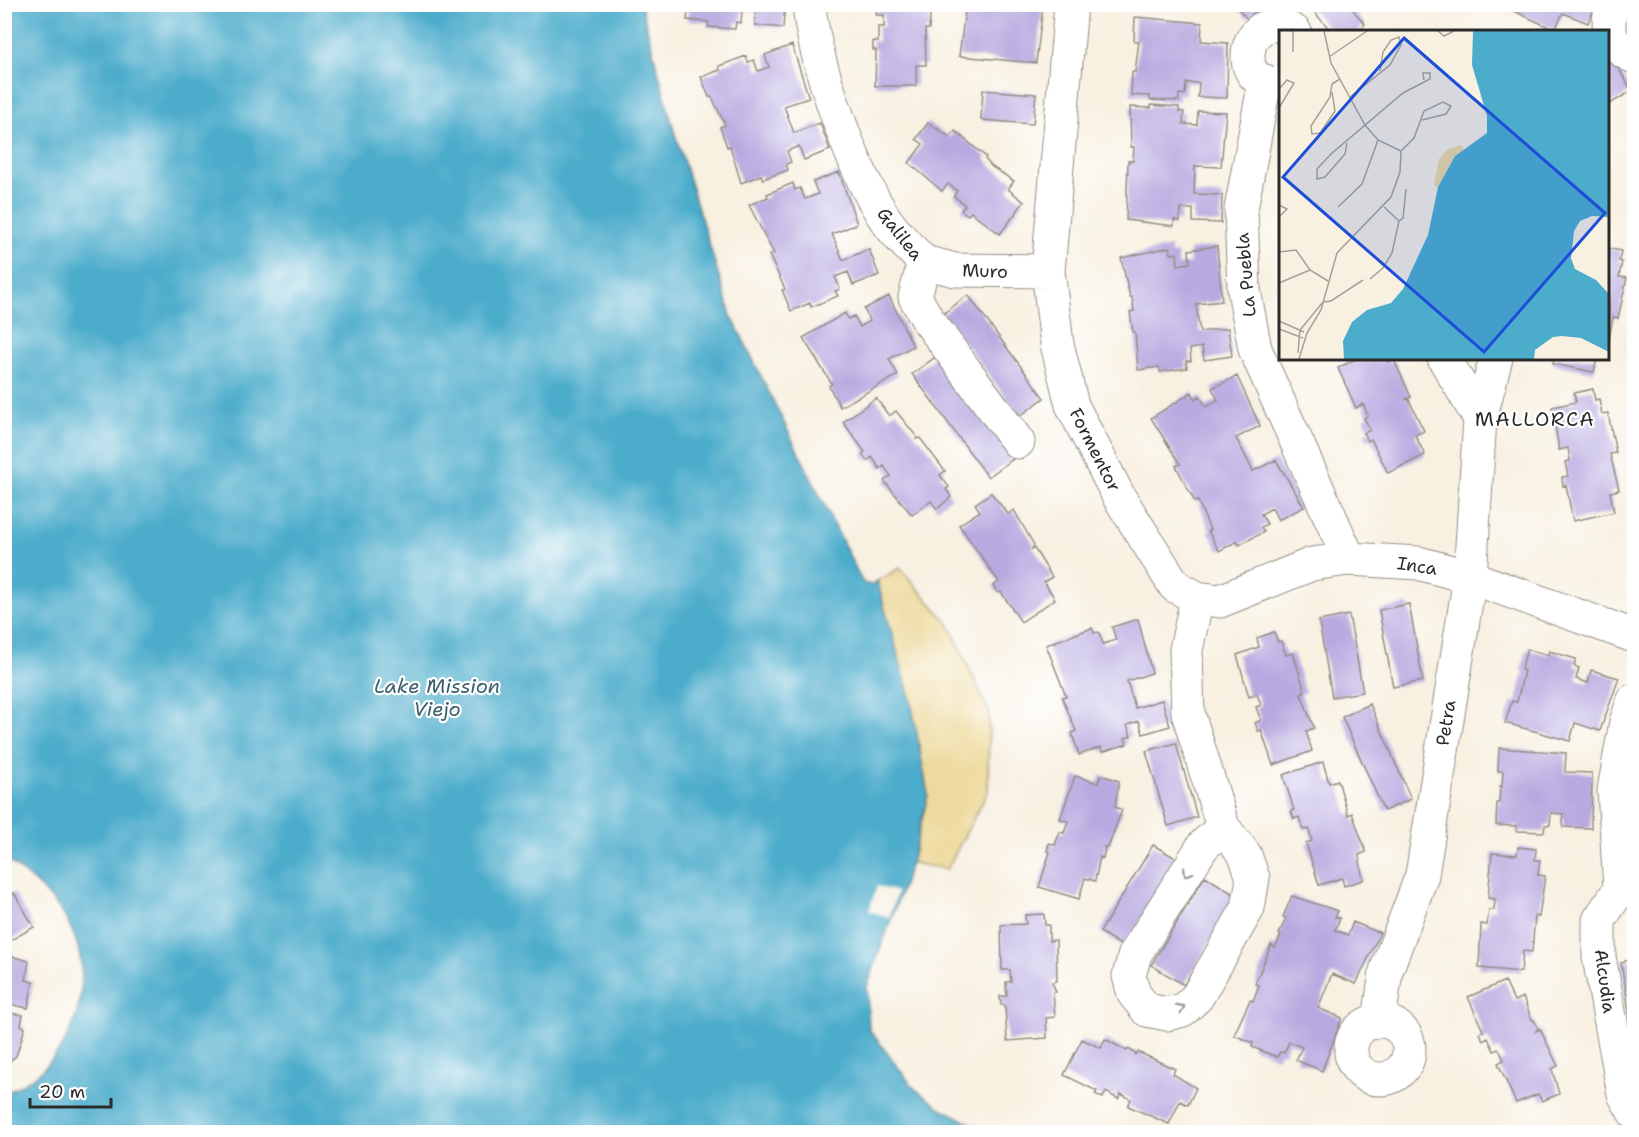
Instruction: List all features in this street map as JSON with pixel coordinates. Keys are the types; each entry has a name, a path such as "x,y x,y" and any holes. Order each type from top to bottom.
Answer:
{"street":[{"name":"Galilea","path":"809,4 811,25 829,86 878,209 898,236 924,262 915,297 928,320 1018,442"},
{"name":"Formentor","path":"1071,4 1048,271 1058,344 1072,405 1119,497 1175,586 1197,598"},
{"path":"1609,30 1608,17 1613,4"},
{"path":"1273,82 1255,75 1249,65 1247,54 1249,43 1255,33 1265,27 1276,24 1290,30"},
{"path":"1609,31 1615,44 1625,53 1635,57"},
{"name":"La Puebla","path":"1273,82 1242,209 1244,290 1255,349 1349,559"},
{"name":"Muro","path":"924,262 955,270 991,273 1048,271"},
{"path":"1445,360 1480,419"},
{"name":"Petra","path":"1379,1021 1386,971 1422,875 1470,577 1480,419 1495,360"},
{"name":"Inca","path":"1197,598 1220,601 1312,564 1349,559 1418,563 1470,577 1635,636"},
{"path":"1197,598 1186,650 1188,713 1222,827 1245,855 1253,878 1248,908 1197,997 1183,1010 1167,1014 1147,1010 1134,994 1129,976 1135,954 1203,846 1222,827"},
{"name":"Alcudia","path":"1635,700 1626,722 1614,790 1627,897 1599,920 1599,957 1624,1094 1635,1112"}],"sand":[{"path":"900,568 949,624 989,712 988,791 947,869 911,863 928,795 911,701 877,581"}],"water":[{"name":"Lake Mission Viejo","path":"5,5 641,5 673,127 731,315 863,583 871,585 877,581 911,701 928,795 911,863 867,987 869,1029 913,1087 939,1107 987,1132 5,1132 4,1094 37,1074 59,1049 70,1031 77,1011 81,991 81,970 78,950 61,911 42,889 5,858"}],"pier":[{"path":"877,886 897,892 889,917 869,911"}],"building":[{"path":"689,4 785,4 783,28 755,25 756,11 742,10 741,23 736,22 735,29 708,27 708,22 687,20"},
{"path":"877,4 931,4 929,29 925,29 926,65 916,65 916,86 875,86 876,50 873,50 873,41 878,42 878,27 884,27 884,15 876,15"},
{"path":"966,4 1043,6 1036,63 959,56"},
{"path":"1234,4 1263,4 1247,19"},
{"path":"1307,4 1348,4 1365,24 1360,30 1330,30"},
{"path":"1499,4 1596,4 1588,23 1563,13 1555,30"},
{"path":"1135,17 1202,23 1201,41 1228,43 1227,98 1198,97 1199,83 1186,83 1185,95 1179,94 1179,101 1150,100 1150,96 1131,95 1132,72 1135,72 1139,41 1134,41"},
{"path":"792,45 809,98 784,106 794,133 820,123 830,150 804,160 799,146 787,151 791,162 786,164 788,170 763,179 761,175 741,183 730,146 727,147 720,127 725,125 701,77 720,70 719,66 746,56 748,62 754,60 758,71 769,67 765,55"},
{"path":"1609,53 1632,91 1609,104"},
{"path":"983,90 1036,94 1033,124 981,120"},
{"path":"1151,105 1179,107 1179,112 1184,112 1183,124 1197,125 1198,111 1226,112 1221,167 1195,166 1194,194 1222,195 1221,223 1193,222 1193,209 1181,209 1180,221 1174,220 1174,226 1126,220 1128,161 1133,161 1134,147 1131,147 1130,107 1151,108"},
{"path":"928,123 950,137 955,131 986,157 985,159 992,167 1014,181 1008,189 1024,202 1000,234 971,212 968,215 961,210 965,205 954,196 957,191 948,184 942,191 909,163 923,144 916,139"},
{"path":"839,172 857,224 832,234 843,260 869,249 879,275 853,285 848,272 835,277 840,289 835,291 838,296 811,307 810,303 791,311 782,290 785,289 769,255 774,254 749,205 793,183 795,190 800,188 805,199 818,194 813,182"},
{"path":"1217,246 1222,301 1196,304 1200,332 1228,328 1232,356 1204,360 1202,347 1190,349 1191,361 1186,361 1187,368 1160,372 1159,367 1138,370 1135,332 1133,332 1130,312 1134,311 1132,297 1130,297 1121,258 1170,247 1171,254 1177,253 1178,265 1190,263 1189,250"},
{"path":"1609,248 1621,251 1619,261 1622,262 1619,277 1627,278 1618,318 1613,317 1609,339"},
{"path":"968,295 1044,398 1020,416 943,314"},
{"path":"889,296 913,346 889,359 898,375 840,407 829,386 832,384 803,338 845,313 848,319 854,316 860,327 870,321 864,309"},
{"path":"937,356 1013,459 988,477 912,374"},
{"path":"1353,360 1387,360 1388,362 1394,360 1411,397 1406,399 1409,400 1424,431 1415,435 1425,455 1388,473 1371,439 1368,441 1364,433 1370,430 1364,418 1368,416 1363,404 1356,408 1338,368"},
{"path":"1554,360 1597,360 1594,372 1553,364"},
{"path":"1237,376 1260,426 1236,438 1253,471 1276,460 1304,507 1278,520 1272,508 1261,514 1267,524 1261,527 1264,532 1239,545 1237,541 1219,551 1208,531 1210,530 1198,501 1195,502 1176,466 1180,464 1151,418 1192,392 1195,399 1200,396 1206,407 1218,400 1212,388"},
{"path":"1593,389 1595,400 1599,399 1602,414 1608,413 1616,453 1610,454 1619,490 1610,492 1614,512 1573,521 1566,485 1563,486 1562,477 1568,476 1565,462 1570,461 1568,448 1559,450 1552,407 1576,402 1574,393"},
{"path":"876,398 889,416 896,411 917,437 916,439 920,438 945,471 940,475 949,487 946,489 951,497 937,509 931,501 912,515 884,481 891,476 884,466 880,469 872,457 867,461 862,454 865,452 843,422"},
{"path":"991,493 1008,514 1014,510 1034,545 1032,549 1034,548 1052,577 1044,582 1055,599 1021,622 1001,592 998,593 993,586 999,582 959,525 980,511 975,504"},
{"path":"1409,604 1423,681 1393,687 1379,610"},
{"path":"1349,615 1363,692 1332,697 1319,621"},
{"path":"1138,619 1152,673 1127,681 1135,708 1162,700 1170,726 1143,734 1139,721 1127,725 1131,736 1125,738 1127,744 1102,752 1101,747 1079,755 1072,733 1076,731 1062,697 1066,696 1046,645 1092,628 1094,633 1099,632 1103,644 1116,640 1112,627"},
{"path":"1274,632 1278,642 1281,641 1286,655 1293,653 1305,692 1301,694 1314,728 1306,731 1312,751 1273,765 1261,730 1258,731 1255,723 1261,720 1256,707 1261,705 1257,694 1249,697 1237,655 1259,647 1257,638"},
{"path":"1527,649 1548,655 1549,651 1576,659 1574,666 1579,668 1576,679 1588,683 1591,670 1619,678 1600,731 1575,723 1570,741 1505,723 1512,701 1517,702 1524,671 1521,670"},
{"path":"1370,704 1411,799 1384,811 1342,717"},
{"path":"1176,743 1197,817 1168,826 1146,751"},
{"path":"1499,748 1566,753 1565,772 1592,773 1591,828 1563,827 1563,814 1551,813 1550,825 1545,825 1544,832 1516,831 1517,826 1496,825 1497,803 1499,803 1500,786 1502,787 1503,771 1498,771"},
{"path":"1323,762 1329,783 1338,780 1348,815 1352,813 1366,852 1359,855 1363,880 1344,886 1342,878 1319,885 1306,843 1312,841 1309,829 1303,830 1299,817 1294,819 1291,811 1294,810 1283,775"},
{"path":"1101,775 1119,781 1115,807 1122,810 1108,848 1104,847 1103,858 1100,857 1095,881 1085,878 1079,899 1039,887 1050,852 1047,851 1049,843 1055,845 1060,832 1064,833 1068,821 1060,819 1075,776 1098,783"},
{"path":"1153,845 1179,860 1125,948 1100,932"},
{"path":"1518,847 1536,849 1535,860 1540,860 1538,875 1545,876 1539,917 1535,916 1532,952 1523,951 1521,972 1479,968 1481,924 1487,925 1489,910 1494,910 1495,899 1488,898 1492,853 1517,855"},
{"path":"1205,876 1238,897 1184,985 1151,965"},
{"path":"14,893 34,927 4,944 4,898"},
{"path":"1292,896 1338,911 1335,917 1340,918 1335,930 1348,935 1353,922 1380,933 1356,984 1332,974 1318,1008 1342,1018 1322,1071 1296,1060 1302,1047 1289,1042 1284,1053 1280,1052 1277,1057 1252,1047 1253,1043 1234,1035 1250,1000 1253,1001 1259,985 1255,984 1271,945 1275,948 1281,935 1279,934 1286,918 1283,917"},
{"path":"1044,914 1045,925 1049,925 1049,941 1056,940 1057,981 1052,982 1056,992 1053,992 1055,1017 1046,1018 1047,1038 1007,1041 1005,1005 1001,1005 1000,996 1007,996 1006,982 1011,982 1010,970 1002,970 1001,925 1026,924 1025,915"},
{"path":"4,954 29,961 26,980 33,982 28,1008 4,1003"},
{"path":"1634,959 1634,1037 1633,1037 1621,962"},
{"path":"1505,981 1514,1001 1523,997 1532,1020 1538,1028 1536,1031 1540,1029 1558,1066 1552,1069 1559,1094 1542,1101 1538,1094 1516,1103 1498,1063 1504,1060 1499,1049 1494,1051 1488,1038 1483,1041 1480,1033 1483,1031 1468,997"},
{"path":"4,1012 23,1015 21,1025 25,1028 16,1056 4,1065"},
{"path":"1082,1039 1101,1048 1105,1039 1127,1051 1128,1049 1136,1053 1135,1055 1138,1052 1175,1069 1173,1074 1196,1088 1188,1105 1180,1101 1169,1124 1128,1106 1131,1099 1121,1094 1118,1099 1106,1092 1103,1098 1095,1094 1097,1091 1064,1075"}],"district":[{"name":"MALLORCA","path":"1535,419"}]}
